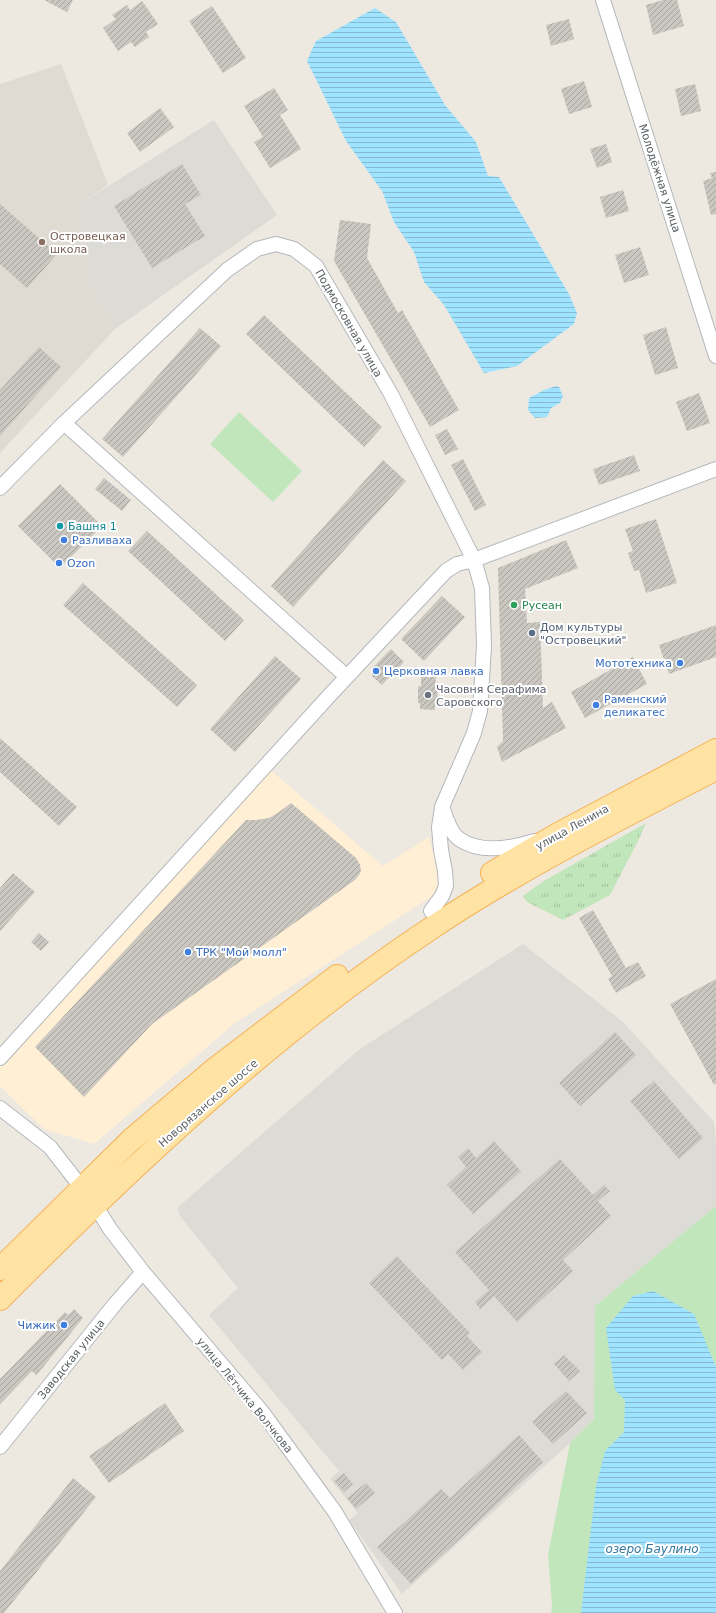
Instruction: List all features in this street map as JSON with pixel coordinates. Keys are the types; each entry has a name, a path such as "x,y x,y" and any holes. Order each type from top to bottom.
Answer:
{"main road":[{"name":"улица Ленина","path":"432,919 558,834 716,750"},
{"name":"улица Ленина","path":"432,919 502,884 716,769"},
{"name":"Новорязанское шоссе","path":"0,1269 131,1140 216,1068 325,985 432,919"},
{"name":"Новорязанское шоссе","path":"0,1299 94,1205 240,1073 432,919"}],"street":[{"name":"Молодёжная улица","path":"603,0 716,356"},
{"name":"Подмосковная улица","path":"0,488 64,423 227,270 257,249 276,244 294,249 316,266 387,388 474,560 482,588 484,646 480,711 474,733 442,807 439,827 440,850 445,871 446,886 432,919"},
{"path":"64,423 346,676"},
{"path":"0,1058 346,676 446,571 457,564 474,560 716,469"},
{"path":"442,807 454,834 459,839 473,846 504,848 528,844 558,834"},
{"name":"улица Лётчика Волчкова","path":"0,1108 50,1147 82,1188 110,1229 143,1272 267,1419 335,1512 395,1613"},
{"name":"Заводская улица","path":"0,1447 115,1304 143,1272"}],"shaded area":[{"name":"Островецкая школа","path":"61,64 108,185 78,205 89,279 115,329 0,453 0,84"},
{"path":"214,120 277,215 115,329 89,279 78,205"},
{"path":"268,768 383,866 429,837 438,872 439,886 431,897 235,1023 94,1144 44,1129 0,1086 0,1065"},
{"path":"523,944 622,1021 714,1122 716,1142 716,1206 595,1306 594,1419 570,1443 402,1594 349,1520 358,1513 330,1479 339,1471 209,1315 238,1288 180,1216 177,1208 360,1049"}],"green space":[{"path":"239,412 302,471 273,502 210,444"},
{"path":"646,823 610,895 563,920 527,902 523,896 542,882"},
{"name":"озеро Баулино","path":"716,1206 716,1613 551,1613 552,1606 548,1555 570,1443 594,1419 595,1306"}],"water":[{"path":"375,8 396,22 445,105 476,142 488,176 499,177 569,294 577,313 574,324 517,366 484,373 444,305 424,282 414,252 394,222 382,191 346,141 307,61 316,41"},
{"path":"556,386 559,387 563,396 560,403 551,408 547,417 535,418 528,410 529,398 544,390"},
{"name":"озеро Баулино","path":"653,1291 694,1314 716,1367 716,1613 581,1613 596,1486 605,1451 624,1432 625,1400 615,1390 606,1328 633,1296"}],"building":[{"path":"44,0 73,0 67,12"},
{"path":"663,0 677,0 684,26 653,35 646,5"},
{"path":"142,1 158,24 146,32 149,37 135,47 131,42 118,51 103,28 116,19 112,15 127,5 130,10"},
{"path":"212,6 246,58 223,73 189,21"},
{"path":"569,19 574,39 551,46 546,25"},
{"path":"584,81 592,107 569,114 561,89"},
{"path":"695,84 701,111 681,116 675,89"},
{"path":"274,88 288,110 280,115 301,149 270,168 254,142 263,137 244,106"},
{"path":"160,108 174,127 140,152 127,133"},
{"path":"606,144 612,162 597,168 590,149"},
{"path":"182,164 201,195 185,204 205,236 152,268 114,206"},
{"path":"716,172 716,214 711,215 703,181 712,178 710,173"},
{"path":"623,190 629,211 606,218 600,197"},
{"path":"0,204 57,254 27,288 0,264"},
{"path":"340,220 371,224 367,258 398,313 402,310 459,410 430,427 334,261"},
{"path":"640,247 649,275 624,283 615,255"},
{"path":"264,315 382,427 364,447 246,334"},
{"path":"666,327 678,368 655,375 643,335"},
{"path":"200,328 221,346 123,457 102,439"},
{"path":"39,347 61,367 0,436 0,390"},
{"path":"699,393 710,423 687,431 676,402"},
{"path":"447,429 458,449 445,455 435,435"},
{"path":"634,455 640,471 599,485 593,469"},
{"path":"463,459 486,505 475,511 451,465"},
{"path":"383,460 406,481 293,607 271,586"},
{"path":"104,478 131,500 122,511 95,489"},
{"name":"Башня 1","path":"60,484 102,526 60,568 18,526"},
{"path":"656,519 677,583 646,593 639,570 634,571 628,553 633,551 625,529"},
{"path":"147,531 244,620 225,641 128,551"},
{"path":"566,540 578,568 525,589 527,623 540,622 543,708 552,702 566,728 502,762 497,747 503,741 498,568"},
{"path":"83,583 197,685 177,707 63,605"},
{"path":"442,596 465,617 424,661 401,639"},
{"path":"716,625 716,657 669,674 659,645"},
{"path":"391,649 404,662 382,685 372,676 372,668"},
{"path":"275,656 301,679 235,752 210,729"},
{"path":"633,657 647,684 585,718 571,692"},
{"name":"Часовня Серафима Саровского","path":"421,676 436,677 435,686 438,687 435,710 420,709 420,703 418,703 418,686 421,686"},
{"path":"0,738 77,807 59,826 0,772"},
{"name":"ТРК \"Мой молл\"","path":"291,803 356,858 360,865 361,871 359,875 355,880 152,1024 84,1097 35,1047 246,820 269,818"},
{"path":"13,873 35,892 0,931 0,888"},
{"path":"593,910 626,968 638,962 646,976 616,993 608,979 612,976 579,918"},
{"path":"39,933 49,942 41,951 31,942"},
{"path":"716,979 716,1083 714,1085 670,1004"},
{"path":"615,1032 636,1055 580,1106 559,1083"},
{"path":"654,1081 703,1138 679,1159 630,1101"},
{"path":"494,1141 521,1171 473,1214 447,1185 466,1167 458,1157 468,1148 476,1158"},
{"path":"560,1159 593,1195 604,1185 610,1191 598,1201 611,1216 563,1260 573,1271 517,1322 494,1296 480,1309 475,1302 489,1290 455,1252"},
{"path":"397,1256 470,1333 467,1336 482,1352 463,1370 448,1354 442,1360 369,1283"},
{"path":"74,1309 83,1318 36,1375 32,1371 0,1404 0,1379 65,1312 68,1315"},
{"path":"564,1355 580,1371 569,1381 554,1364"},
{"path":"566,1391 587,1413 553,1444 532,1422"},
{"path":"165,1403 184,1431 109,1483 89,1456"},
{"path":"519,1435 543,1462 411,1584 377,1547 441,1489 450,1498"},
{"path":"344,1473 353,1484 344,1492 334,1481"},
{"path":"73,1478 96,1497 4,1613 0,1613 0,1571"},
{"path":"366,1483 375,1493 356,1509 347,1498"}],"place":[{"name":"Островецкая школа","path":"42,242"},
{"name":"Башня 1","path":"60,526"},
{"name":"Разливаха","path":"64,540"},
{"name":"Ozon","path":"59,563"},
{"name":"Русеан","path":"514,605"},
{"name":"Дом культуры \"Островецкий\"","path":"532,633"},
{"name":"Мототехника","path":"680,663"},
{"name":"Церковная лавка","path":"376,671"},
{"name":"Часовня Серафима Саровского","path":"428,695"},
{"name":"Раменский деликатес","path":"596,705"},
{"name":"ТРК \"Мой молл\"","path":"188,952"},
{"name":"Чижик","path":"64,1325"}]}
